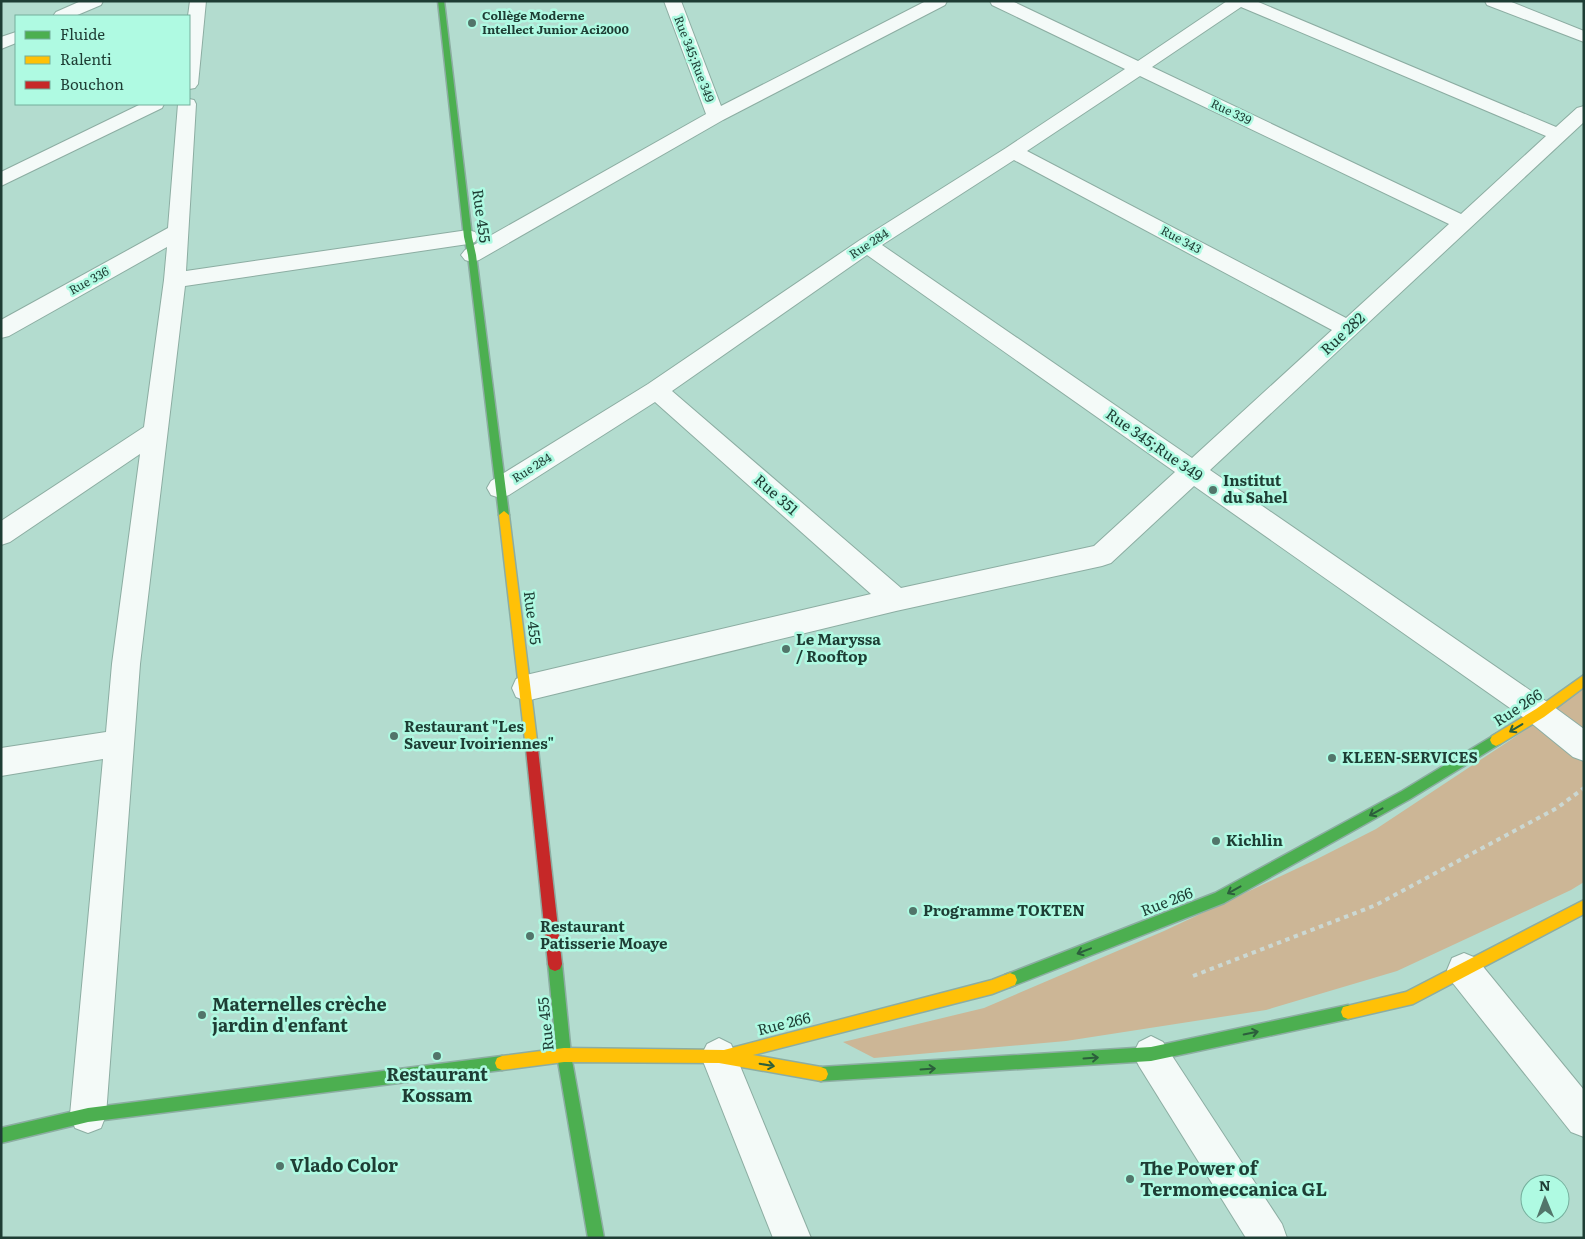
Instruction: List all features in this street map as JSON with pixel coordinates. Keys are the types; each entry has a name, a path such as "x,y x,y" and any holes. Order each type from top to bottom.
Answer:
{"street":[{"path":"64,15 96,1"},
{"path":"190,75 198,1"},
{"name":"Rue 455","path":"441,1 526,688 564,1055 596,1238"},
{"name":"Rue 345;Rue 349","path":"672,1 716,116"},
{"path":"174,280 470,246 939,1"},
{"name":"Rue 339","path":"998,1 1463,223"},
{"path":"1240,1 1559,135"},
{"name":"Rue 284","path":"500,488 656,390 867,245 1013,152 1240,1"},
{"path":"1494,1 1584,37"},
{"path":"1,44 15,37"},
{"path":"1,180 153,105"},
{"path":"88,1115 126,664 157,431 174,280 187,105"},
{"name":"Rue 282","path":"896,600 1102,555 1584,112"},
{"name":"Rue 343","path":"1013,152 1348,329"},
{"name":"Rue 336","path":"1,330 177,232"},
{"name":"Rue 345;Rue 349","path":"867,245 1540,713 1584,747"},
{"name":"Rue 351","path":"656,390 896,600"},
{"path":"1,535 157,431"},
{"path":"526,688 896,600"},
{"name":"Rue 266","path":"719,1056 992,987 1219,898 1406,795 1540,713 1584,680"},
{"path":"1,762 120,742"},
{"name":"Rue 266","path":"1,1136 88,1115 564,1055 719,1056 827,1075 1151,1054 1408,999 1584,907"},
{"path":"1464,970 1584,1119"},
{"path":"1151,1054 1268,1238"},
{"path":"719,1056 792,1238"}],"path":[{"path":"1193,976 1376,905 1556,808 1584,788"}],"shaded area":[{"path":"1584,687 1584,882 1571,890 1397,971 1266,1010 1066,1041 874,1058 843,1042 984,1008 1164,931 1315,860 1376,829 1512,739"}],"traffic: fast":[{"path":"441,1 468,237 472,255 504,515"},
{"path":"1010,980 1219,898 1406,795 1496,740"},
{"path":"555,964 564,1055 596,1238"},
{"path":"821,1074 1151,1054 1348,1012"},
{"path":"1,1136 88,1115 502,1063"}],"traffic: slow":[{"path":"504,515 532,749"},
{"path":"1496,740 1540,713 1584,680"},
{"path":"1348,1012 1408,999 1584,907"},
{"path":"729,1054 992,987 1010,980"},
{"path":"502,1063 564,1055 719,1056 821,1074"}],"traffic: jam":[{"path":"532,749 555,964"}],"place":[{"name":"Collège Moderne Intellect Junior Aci2000","path":"472,23"},
{"name":"Institut du Sahel","path":"1213,490"},
{"name":"Le Maryssa / Rooftop","path":"786,649"},
{"name":"Restaurant \"Les Saveur Ivoiriennes\"","path":"394,736"},
{"name":"KLEEN-SERVICES","path":"1332,758"},
{"name":"Kichlin","path":"1216,841"},
{"name":"Programme TOKTEN","path":"913,911"},
{"name":"Restaurant Patisserie Moaye","path":"530,936"},
{"name":"Maternelles crèche jardin d'enfant","path":"202,1015"},
{"name":"Restaurant Kossam","path":"437,1056"},
{"name":"Vlado Color","path":"280,1166"},
{"name":"The Power of Termomeccanica GL","path":"1130,1179"}]}
